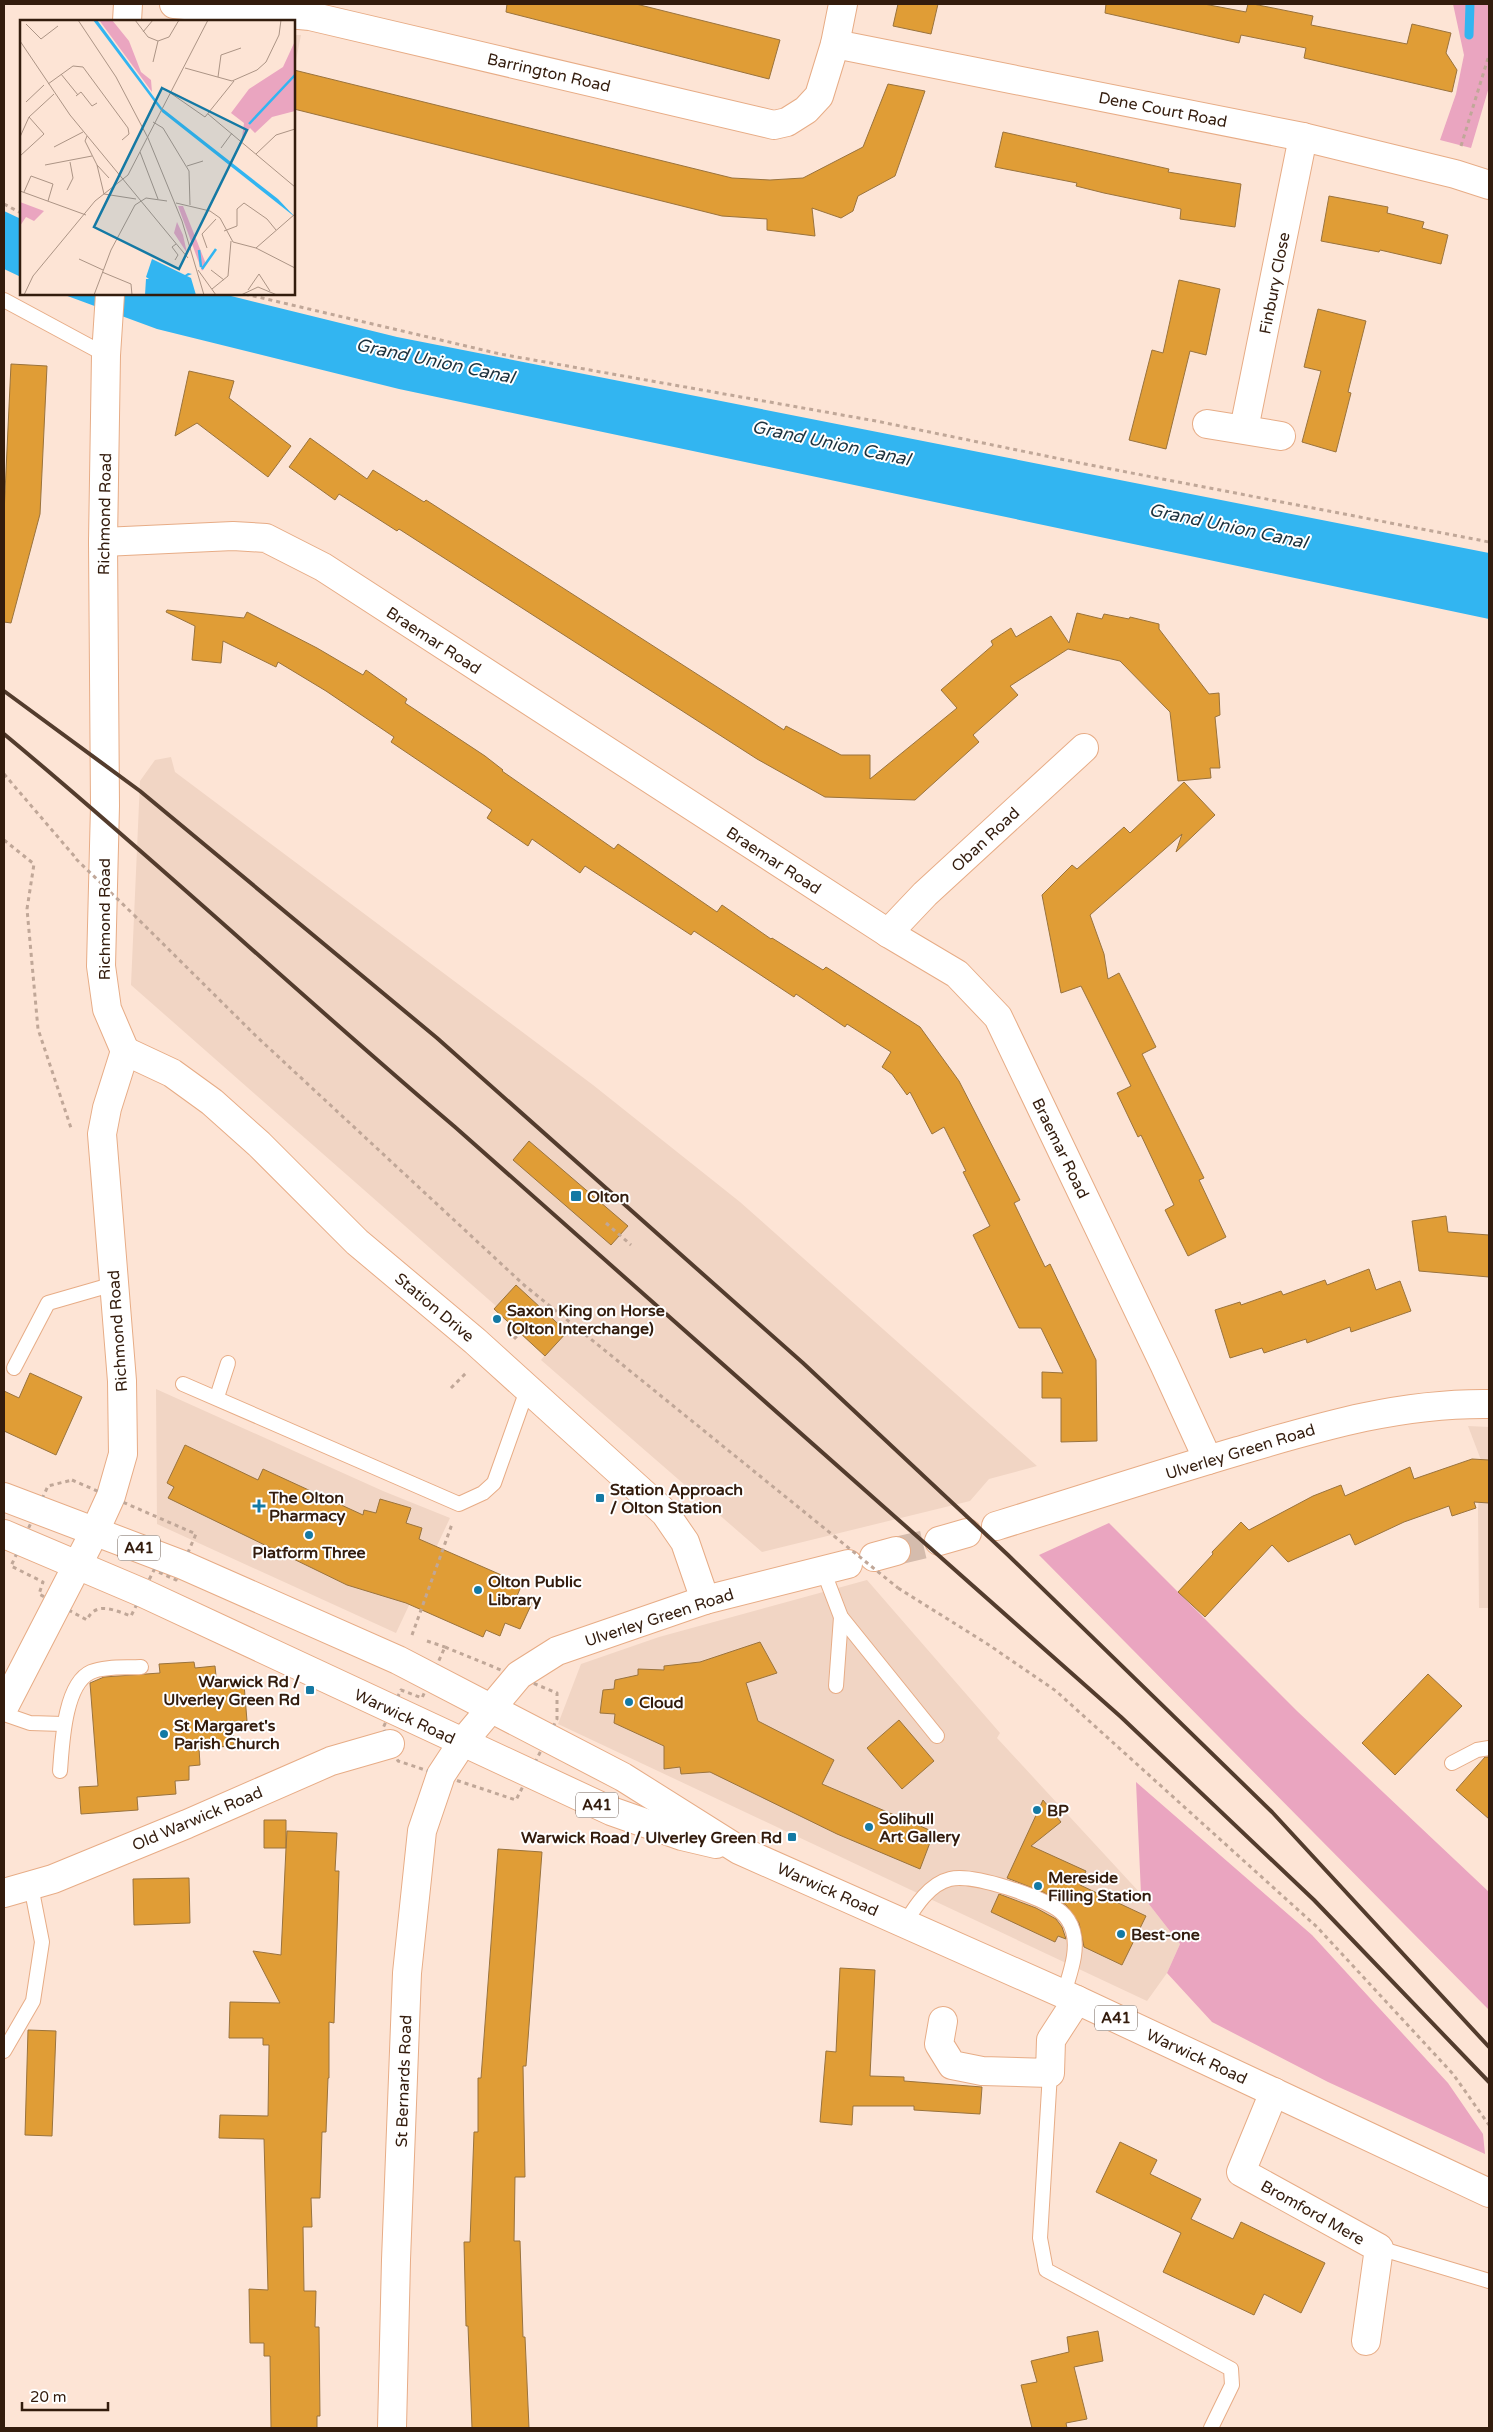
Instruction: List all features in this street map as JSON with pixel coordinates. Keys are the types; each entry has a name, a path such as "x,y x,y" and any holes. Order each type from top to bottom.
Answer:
{"main road":[{"path":"127,20 128,4"},
{"name":"Barrington Road","path":"174,4 310,16 774,125 787,122 806,110 819,96 835,44 843,4"},
{"name":"Dene Court Road","path":"835,44 1303,137 1455,174 1489,185"},
{"name":"Finbury Close","path":"1244,429 1303,137"},
{"name":"Richmond Road","path":"95,1531 111,1496 123,1454 122,1381 102,1134 107,1108 125,1051 107,1009 101,966 106,806 103,542 106,356 110,307"},
{"path":"1207,424 1281,436"},
{"name":"Braemar Road","path":"103,542 233,536 266,538 289,549 323,567 888,933 957,974 998,1017 1208,1460"},
{"name":"Oban Road","path":"888,933 925,894 1084,748"},
{"name":"Station Drive","path":"125,1051 172,1073 212,1102 259,1144 357,1242 475,1341 665,1513 685,1542 705,1600"},
{"name":"Ulverley Green Road","path":"996,1526 1331,1424 1400,1409 1462,1403 1489,1404"},
{"name":"Warwick Road","path":"4,1497 182,1565 398,1660 623,1777 739,1850 1070,1997 1489,2193"},
{"path":"4,1707 46,1630 95,1531"},
{"path":"939,1541 967,1533"},
{"name":"Warwick Road","path":"4,1534 77,1564 611,1811 682,1836 739,1850"},
{"name":"Ulverley Green Road","path":"462,1743 519,1675 557,1651 705,1600 835,1567"},
{"name":"St Bernards Road","path":"392,2428 396,2260 407,1973 422,1831 441,1775 462,1743"},
{"name":"Old Warwick Road","path":"4,1893 31,1886 187,1824 331,1760 390,1744"},
{"path":"943,2021 939,2044 952,2065 982,2071 1050,2073 1051,2040 1070,1997"},
{"name":"Bromford Mere","path":"1274,2092 1241,2172 1379,2248 1366,2341"}],"lane":[{"path":"4,300 106,356"},
{"path":"14,1368 48,1303 114,1284"},
{"path":"217,1397 228,1363"},
{"path":"183,1384 217,1397 459,1504 483,1493 494,1483 527,1390"},
{"path":"835,1567 841,1617 836,1686"},
{"path":"841,1617 936,1736"},
{"path":"60,1771 63,1724 78,1685 87,1674 96,1670 141,1667"},
{"path":"4,1714 30,1722 63,1724"},
{"path":"1452,1763 1477,1750 1489,1748"},
{"path":"904,1923 919,1902 940,1883 949,1879 966,1878 992,1882 1058,1909 1069,1921 1075,1944 1070,1997"},
{"path":"4,2051 33,2001 42,1942 31,1886"},
{"path":"1050,2073 1040,2238 1046,2270 1232,2369 1232,2385 1211,2428"},
{"path":"1379,2248 1489,2281"}],"path":[{"path":"1455,174 1462,143 1489,56"},
{"path":"4,204 20,212"},
{"path":"249,295 500,354 876,420 1085,464 1489,542"},
{"path":"4,774 76,859 256,1036 524,1285 898,1588 989,1645 1056,1691 1317,1927 1454,2074 1489,2125"},
{"path":"4,840 34,864 27,909 38,1029 73,1132"},
{"path":"606,1222 630,1245"},
{"path":"451,1388 463,1375"},
{"path":"445,1648 411,1634 459,1504"}],"shaded area":[{"path":"1453,4 1489,4 1489,87 1471,148 1440,140 1456,94 1464,55"},
{"path":"295,35 301,35 295,65"},
{"path":"171,757 175,772 593,1085 740,1202 1037,1466 989,1479 970,1501 762,1552 541,1360 545,1355 494,1309 496,1306 131,985 140,781 155,760"},
{"path":"156,1389 383,1491 450,1518 396,1633 157,1524"},
{"path":"1468,1426 1489,1427 1489,1608 1479,1608 1478,1510 1481,1460"},
{"path":"1109,1523 1297,1711 1489,1892 1489,2010 1039,1555"},
{"path":"867,1580 1000,1733 997,1738 1141,1894 1180,1944 1167,1973 1147,2001 558,1724 581,1664 659,1637"},
{"path":"1136,1782 1312,1935 1448,2083 1483,2134 1485,2154 1328,2082 1212,2022 1167,1973 1180,1944 1141,1894"}],"water":[{"path":"4,211 20,219 20,277 4,269"},
{"name":"Grand Union Canal","path":"65,295 227,295 397,337 1489,553 1489,619 399,389 157,329"}],"building":[{"path":"507,4 636,4 780,40 769,79 506,12"},
{"path":"898,4 938,4 931,34 893,26"},
{"path":"1106,4 1204,4 1246,12 1248,4 1253,4 1313,16 1311,25 1407,44 1412,24 1451,33 1446,53 1457,70 1452,92 1304,58 1306,48 1241,35 1239,43 1105,13"},
{"path":"295,70 732,178 770,180 803,178 863,147 888,84 925,91 895,176 858,196 853,211 841,218 812,208 815,236 767,230 767,219 722,216 295,109"},
{"path":"1003,132 1169,169 1168,172 1241,184 1235,227 1180,219 1181,209 1076,186 1077,183 995,167"},
{"path":"1329,196 1388,207 1387,213 1424,222 1422,228 1448,235 1441,264 1380,250 1379,252 1321,241"},
{"path":"1179,280 1220,289 1206,355 1190,351 1166,449 1129,440 1152,350 1163,353"},
{"path":"1318,309 1366,321 1348,392 1351,393 1336,452 1302,442 1321,371 1304,367"},
{"path":"11,364 47,366 40,514 11,623 4,622 4,514"},
{"path":"189,371 234,381 229,398 291,446 268,477 197,423 175,436"},
{"path":"310,438 367,479 373,470 424,502 426,500 784,730 786,726 841,755 870,755 870,779 957,708 941,690 993,645 991,641 1011,628 1016,637 1051,616 1069,643 1077,613 1102,619 1104,614 1129,619 1130,617 1159,624 1159,629 1209,694 1219,693 1220,715 1215,717 1220,768 1210,768 1211,778 1178,781 1170,712 1120,661 1068,649 1010,686 1018,695 973,735 979,742 915,800 825,797 757,759 399,529 397,531 339,494 335,500 289,467"},
{"path":"167,610 244,618 247,612 317,648 363,675 366,670 407,699 405,703 485,756 502,771 614,849 618,844 717,912 722,905 771,939 823,970 826,967 920,1027 959,1081 1020,1200 1014,1203 1045,1267 1050,1264 1096,1360 1097,1441 1061,1442 1061,1398 1042,1398 1042,1372 1063,1373 1041,1328 1019,1328 973,1235 990,1226 963,1172 966,1171 944,1127 932,1134 910,1092 907,1095 892,1074 882,1067 891,1052 847,1024 845,1027 796,994 794,997 694,931 691,935 585,866 580,873 532,839 528,846 487,818 492,810 391,742 394,737 326,691 278,662 276,667 223,641 221,663 192,660 195,626 166,612"},
{"path":"1184,782 1215,815 1176,852 1182,834 1090,915 1104,954 1108,979 1119,973 1156,1047 1142,1054 1204,1178 1199,1180 1226,1237 1188,1256 1165,1210 1174,1205 1141,1135 1138,1137 1117,1093 1131,1086 1081,986 1061,993 1042,895 1072,865 1077,869 1124,827 1130,833"},
{"path":"529,1141 628,1226 611,1245 513,1160"},
{"path":"1446,1216 1448,1232 1489,1235 1489,1277 1419,1271 1412,1221"},
{"path":"1369,1269 1376,1290 1400,1281 1411,1311 1351,1332 1350,1327 1307,1343 1306,1339 1264,1353 1262,1348 1230,1358 1215,1310 1240,1302 1241,1305 1281,1291 1283,1295 1325,1280 1327,1285"},
{"path":"516,1285 567,1332 545,1356 494,1309"},
{"path":"30,1373 82,1397 56,1455 4,1431 4,1391 19,1398"},
{"path":"185,1445 258,1480 263,1469 363,1515 364,1510 376,1513 380,1499 411,1508 406,1523 422,1528 419,1539 522,1584 517,1596 532,1603 520,1629 505,1623 500,1636 486,1630 483,1637 406,1603 347,1585 168,1498 174,1487 167,1483"},
{"path":"1472,1459 1489,1460 1489,1503 1474,1502 1476,1508 1452,1516 1449,1506 1404,1522 1355,1545 1350,1534 1288,1562 1272,1545 1205,1617 1178,1592 1241,1522 1249,1530 1313,1496 1341,1485 1345,1496 1410,1467 1414,1479"},
{"path":"760,1642 777,1673 746,1683 758,1721 834,1760 822,1784 934,1832 920,1869 837,1834 710,1772 681,1774 680,1767 664,1769 664,1746 614,1723 615,1714 600,1713 603,1690 614,1689 615,1680 638,1675 638,1669 664,1670 664,1666 700,1662"},
{"name":"St Margaret's Parish Church","path":"194,1662 195,1668 215,1666 217,1686 244,1684 247,1721 232,1722 234,1746 199,1748 200,1765 189,1766 189,1780 175,1781 176,1794 137,1797 138,1810 81,1814 79,1787 98,1786 90,1683 104,1677 160,1673 159,1664"},
{"path":"1428,1674 1462,1706 1395,1775 1362,1743"},
{"path":"899,1720 934,1761 902,1789 867,1748"},
{"path":"1485,1757 1489,1757 1489,1819 1456,1790"},
{"path":"1043,1800 1061,1822 1031,1846 1086,1871 1080,1885 1146,1916 1122,1965 1084,1947 1079,1923 1066,1905 1043,1892 1007,1878"},
{"path":"264,1820 286,1820 286,1848 264,1848"},
{"path":"287,1831 337,1833 335,1871 339,1871 334,2023 329,2022 329,2078 326,2132 322,2132 320,2198 311,2198 312,2227 303,2227 304,2291 316,2291 315,2327 319,2327 320,2416 317,2416 317,2428 271,2428 270,2356 264,2356 264,2343 250,2343 249,2289 268,2290 264,2139 219,2138 220,2115 268,2116 269,2045 263,2045 263,2038 229,2038 230,2002 280,2003 253,1951 281,1955"},
{"path":"498,1849 542,1852 526,2066 523,2066 525,2177 515,2177 514,2241 520,2241 523,2337 525,2337 529,2428 472,2428 468,2326 466,2326 464,2242 470,2242 474,2132 478,2132 478,2078 481,2078"},
{"path":"189,1878 190,1923 134,1925 133,1879"},
{"path":"999,1894 1036,1908 1056,1919 1062,1927 1066,1939 1058,1936 1055,1942 991,1912"},
{"path":"840,1968 875,1970 870,2076 904,2077 904,2081 982,2087 980,2114 914,2110 914,2106 853,2106 852,2125 820,2122 826,2051 836,2052"},
{"path":"28,2030 56,2031 52,2136 25,2135"},
{"path":"1120,2142 1157,2160 1150,2174 1201,2199 1191,2219 1233,2239 1241,2222 1325,2263 1301,2313 1264,2294 1254,2315 1163,2272 1181,2233 1096,2192"},
{"path":"1098,2331 1103,2361 1074,2367 1087,2419 1066,2423 1067,2428 1032,2428 1021,2385 1037,2382 1031,2361 1069,2352 1067,2337"}],"waterway":[{"path":"1469,35 1470,4"}],"tunnel":[{"path":"896,1551 939,1541"}],"railway":[{"path":"4,691 140,791 437,1038 803,1363 1008,1555 1272,1812 1489,2047"},
{"path":"4,734 118,831 455,1127 1121,1717 1314,1900 1489,2082"}],"place":[{"name":"Olton","path":"576,1196"},
{"name":"Saxon King on Horse (Olton Interchange)","path":"497,1319"},
{"name":"Station Approach / Olton Station","path":"600,1498"},
{"name":"The Olton Pharmacy","path":"259,1506"},
{"name":"Platform Three","path":"309,1535"},
{"name":"Olton Public Library","path":"478,1590"},
{"name":"Warwick Rd / Ulverley Green Rd","path":"310,1690"},
{"name":"Cloud","path":"629,1702"},
{"name":"St Margaret's Parish Church","path":"164,1734"},
{"name":"BP","path":"1037,1810"},
{"name":"Solihull Art Gallery","path":"869,1827"},
{"name":"Warwick Road / Ulverley Green Rd","path":"792,1837"},
{"name":"Mereside Filling Station","path":"1038,1886"},
{"name":"Best-one","path":"1121,1934"}]}
